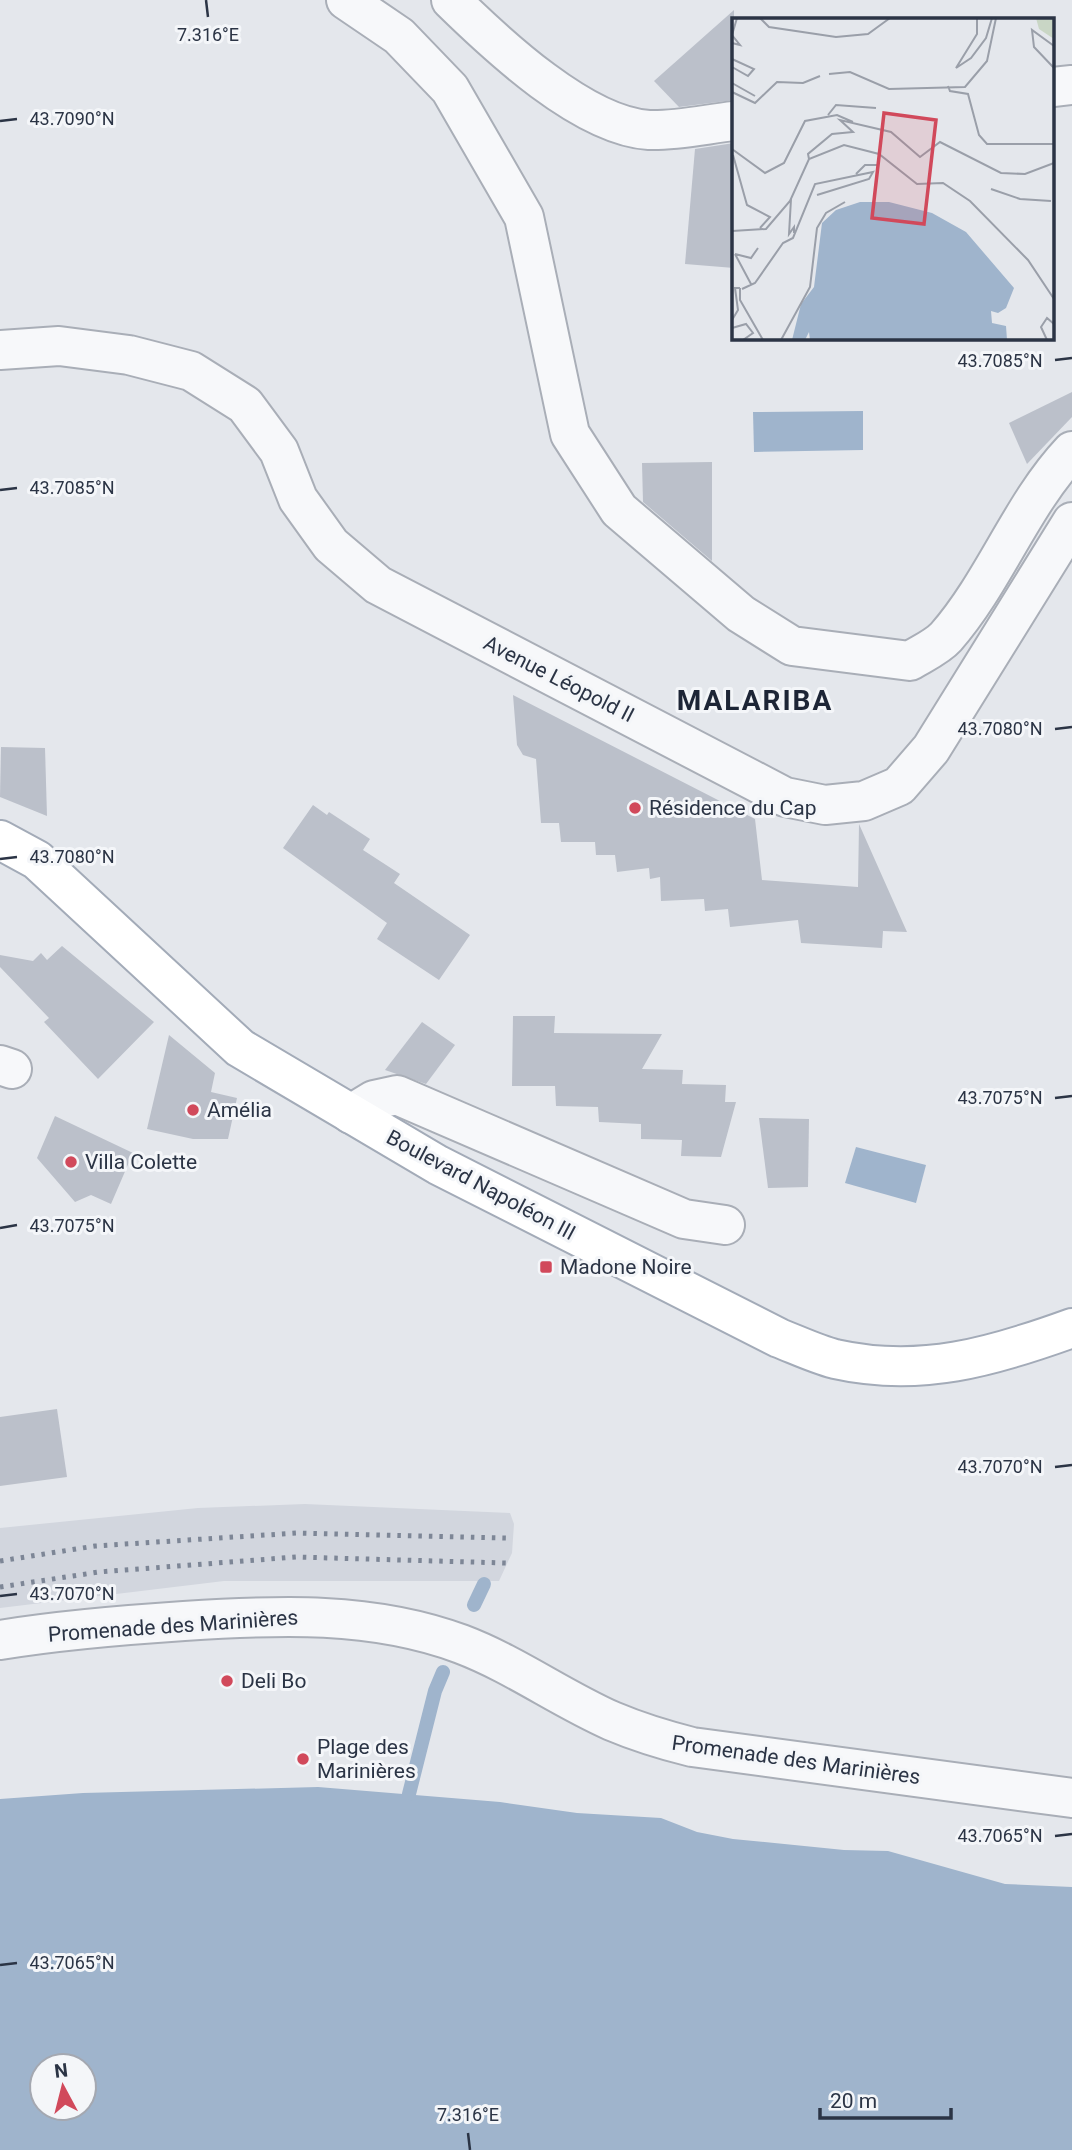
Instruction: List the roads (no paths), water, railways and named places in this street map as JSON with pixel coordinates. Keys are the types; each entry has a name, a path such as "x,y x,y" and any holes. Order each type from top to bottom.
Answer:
{"main road":[{"name":"Boulevard Napoléon III","path":"0,840 37,860 240,1048 449,1171 779,1338 833,1358 886,1367 948,1365 1021,1346 1072,1328"}],"street":[{"path":"346,0 400,36 450,89 524,217 570,434 619,510 741,614 792,646 910,661 944,639 1016,535 1055,469 1072,451"},
{"path":"451,0 493,41 554,88 616,124 650,130 732,121"},
{"path":"1054,87 1072,85"},
{"name":"Avenue Léopold II","path":"0,350 59,345 129,355 191,371 245,405 279,451 298,499 331,545 378,585 785,797 825,805 864,801 899,786 931,749 1072,522"},
{"path":"351,1114 374,1100 397,1095 684,1219 725,1225"},
{"name":"Promenade des Marinières","path":"0,1640 77,1630 245,1617 291,1616 368,1620 429,1634 469,1647 610,1720 651,1737 692,1747 1072,1798"}],"water":[{"path":"863,411 863,450 754,452 753,412"},
{"path":"856,1147 926,1165 916,1203 845,1183"},
{"path":"318,1787 500,1802 577,1813 661,1818 697,1832 733,1839 844,1850 888,1851 1005,1884 1072,1887 1072,2150 0,2150 0,1799 83,1793"}],"waterway":[{"path":"474,1605 484,1584"},
{"path":"409,1794 435,1691 443,1672"}],"railway":[{"path":"0,1561 95,1546 297,1533 507,1538"},
{"path":"0,1587 99,1572 296,1557 506,1563"}],"place":[{"name":"Résidence du Cap","path":"635,808"},
{"name":"Amélia","path":"193,1110"},
{"name":"Villa Colette","path":"71,1162"},
{"name":"Madone Noire","path":"546,1267"},
{"name":"Deli Bo","path":"227,1681"},
{"name":"Plage des Marinières","path":"303,1759"}],"district":[{"name":"MALARIBA","path":"755,700"}]}
